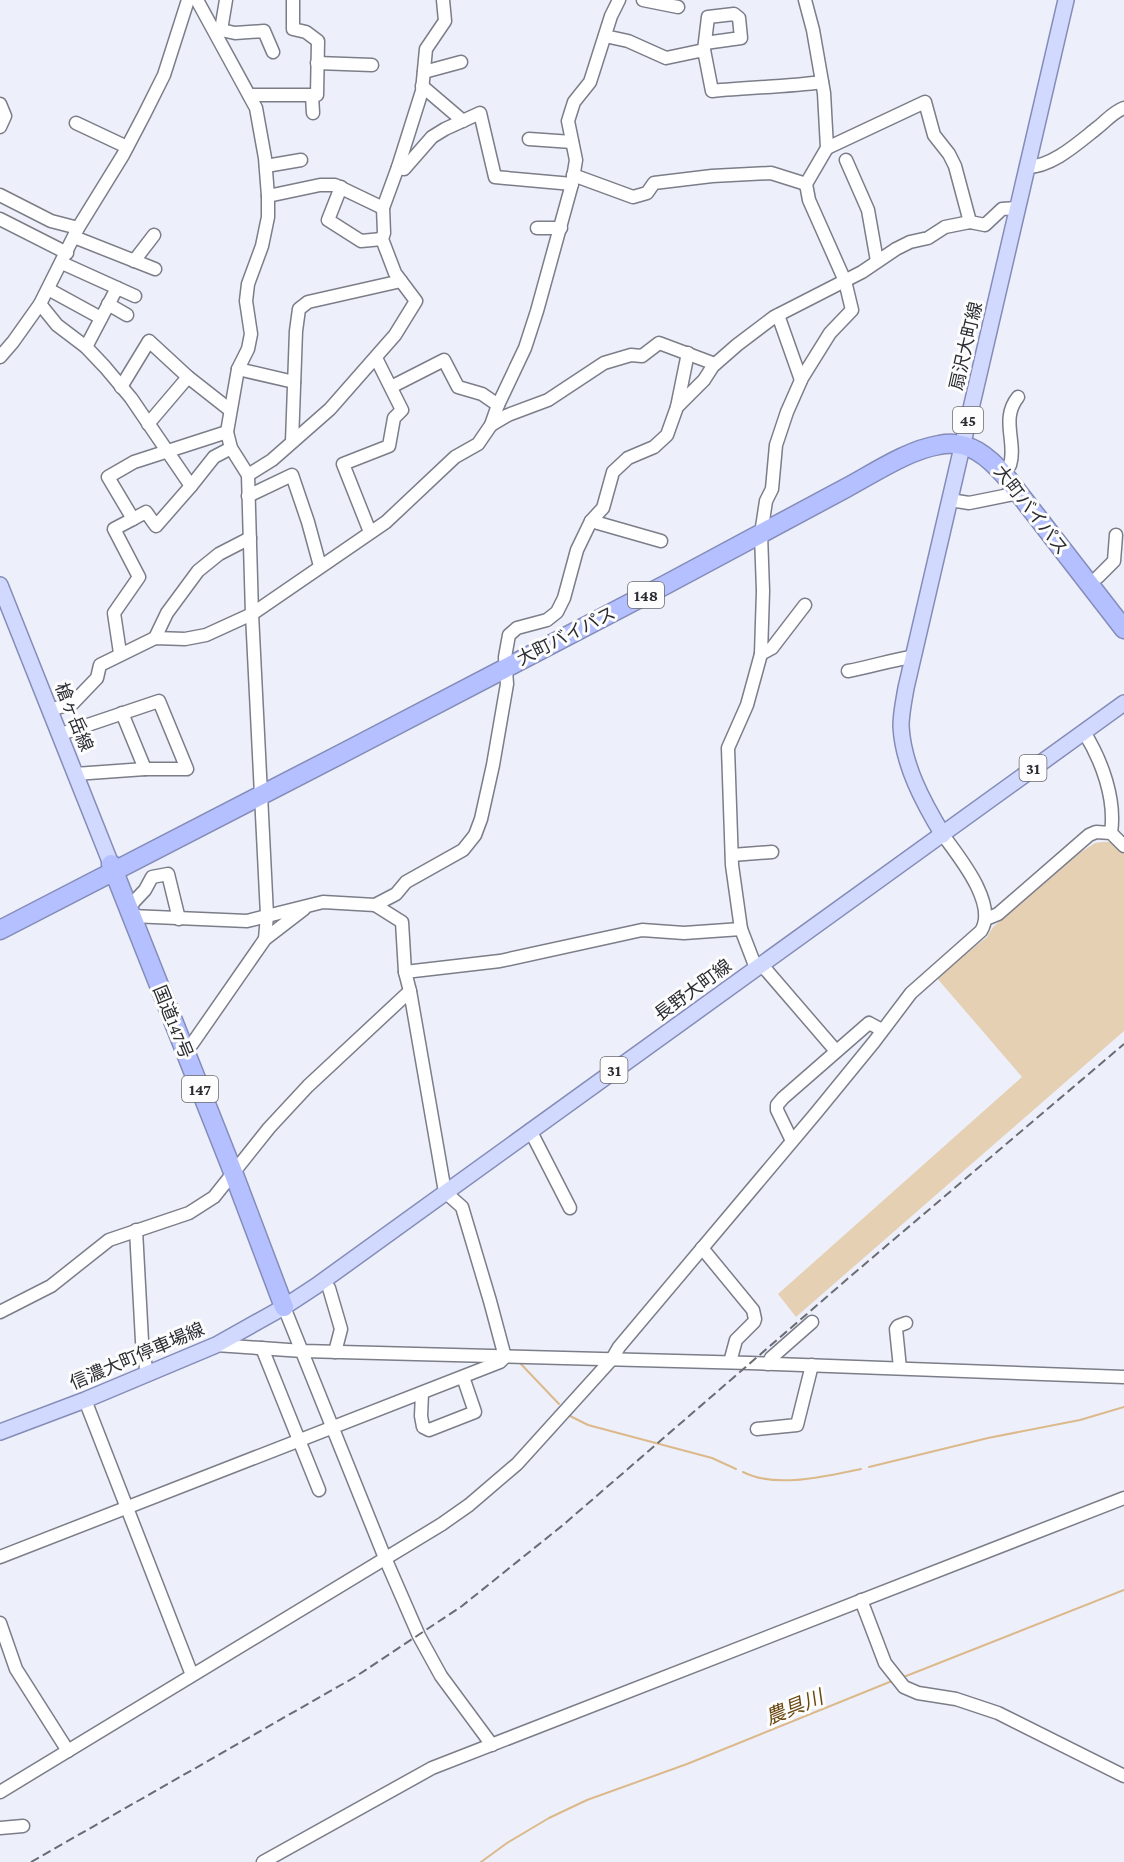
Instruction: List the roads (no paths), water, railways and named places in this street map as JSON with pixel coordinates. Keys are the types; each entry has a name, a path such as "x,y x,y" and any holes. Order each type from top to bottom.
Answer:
{"highway":[{"name":"大町バイパス","path":"112,868 762,528 915,442 943,434 963,440 992,460 1124,629"},
{"name":"大町バイパス","path":"963,440 974,436 994,449 1010,465 1124,610"},
{"name":"国道147号","path":"112,868 284,1307"},
{"path":"0,919 112,868"},
{"path":"0,930 112,868"}],"main road":[{"name":"扇沢大町線","path":"943,835 919,792 906,758 901,725 906,688 1066,0"},
{"name":"槍ヶ岳線","path":"0,585 61,734 112,868"},
{"name":"長野大町線","path":"284,1307 1124,703"},
{"name":"信濃大町停車場線","path":"0,1432 85,1400 216,1345 284,1307"}],"street":[{"path":"0,357 40,304 76,232 127,147 164,75 188,0"},
{"path":"196,0 218,32 256,108 266,166 268,217 262,246 248,284 246,301 251,334 248,349 238,369 227,432 231,448 248,475 252,614 267,915 265,939"},
{"path":"218,32 226,0"},
{"path":"249,95 317,95 318,41 306,32 292,29 293,0"},
{"path":"248,475 272,460 330,409 395,335 416,301 395,273 382,239 384,233 382,208 414,121 422,86 426,49 445,21 442,0"},
{"path":"50,710 73,703 97,678 100,665 120,654 155,638 185,639 206,635 252,614 386,522 455,457 478,444 491,425 525,348 561,228 573,179 576,160 568,121 571,110 590,82 611,16 619,0"},
{"path":"643,0 678,7"},
{"path":"805,0 822,82 827,148 806,184 810,200 845,281 852,310 830,333 801,380 776,445 772,489 766,501 762,528 761,654 747,705 728,748 732,855 741,929 759,966 836,1051"},
{"path":"218,32 264,31 273,52"},
{"path":"605,36 628,41 666,58 705,47 712,91 745,87 787,87 822,82"},
{"path":"424,72 461,62"},
{"path":"317,63 372,65"},
{"path":"422,86 463,121"},
{"path":"312,95 313,113"},
{"path":"827,148 925,102 934,135 955,166 970,222"},
{"path":"0,104 5,116 0,127"},
{"path":"1027,167 1040,166 1055,158 1124,108"},
{"path":"398,167 404,169 432,137 480,113 495,177 573,179 633,197 647,193 654,183 741,174 771,173 806,184"},
{"path":"76,123 127,147"},
{"path":"529,139 572,142"},
{"path":"266,166 301,160"},
{"path":"846,160 868,210 877,261"},
{"path":"268,196 320,184 335,185 382,208"},
{"path":"341,187 328,220 361,241 382,239"},
{"path":"0,195 134,261 155,269"},
{"path":"677,407 704,380 715,364 778,315 845,281 910,242 928,238 945,227 970,222 985,225 1002,209 1017,208"},
{"path":"0,219 64,258 135,296"},
{"path":"537,228 561,228"},
{"path":"134,261 154,235"},
{"path":"292,442 296,331 299,309 308,302 401,281"},
{"path":"86,347 117,288"},
{"path":"48,289 101,318"},
{"path":"40,304 57,325 86,347 121,387 191,486"},
{"path":"108,304 127,315"},
{"path":"778,315 801,380"},
{"path":"121,387 149,341 188,377 230,410"},
{"path":"491,425 508,415 548,400 604,363 631,355 642,356 659,343 715,364"},
{"path":"375,905 396,894 405,882 463,850 475,836 493,765 507,684 506,662 509,635 513,630 547,620 557,612 564,598 577,550 591,521 603,508 613,472 628,458 654,447 667,435 677,407 688,353"},
{"path":"370,532 343,464 389,446 394,418 402,410 376,358"},
{"path":"391,387 444,360 458,387 482,394 498,405"},
{"path":"238,369 294,382"},
{"path":"148,424 188,377"},
{"path":"1010,465 1012,457 1009,432 1011,406 1018,397"},
{"path":"133,519 108,477 134,462 227,432"},
{"path":"120,654 114,613 139,577 114,529 146,512 156,526 213,457 231,448"},
{"path":"248,496 292,475 320,566"},
{"path":"950,500 969,502 1019,493"},
{"path":"591,521 661,541"},
{"path":"1098,578 1114,561 1116,536"},
{"path":"155,638 167,613 198,571 219,554 249,538"},
{"path":"761,654 772,648 805,605"},
{"path":"848,671 912,657"},
{"path":"61,734 159,702 187,769 75,774"},
{"path":"122,713 145,770"},
{"path":"1083,732 1098,758 1108,788 1112,818 1111,833"},
{"path":"986,919 999,914 1089,835 1096,832 1111,833 1124,846"},
{"path":"0,1791 442,1524 489,1489 517,1464 612,1359 619,1347 792,1141 911,993 981,931 986,919 983,902 974,879 943,835"},
{"path":"732,855 772,852"},
{"path":"179,919 168,874 152,877 130,912 179,919 247,921 323,902 375,905 402,922 405,972 411,991 445,1192 462,1207 505,1357"},
{"path":"184,1051 192,1044 265,939 307,907"},
{"path":"405,972 500,961 642,930 684,933 741,929"},
{"path":"0,1312 51,1286 109,1240 189,1213 204,1205 214,1197 268,1128 308,1086 411,991"},
{"path":"792,1141 777,1110 777,1105 869,1023 882,1030"},
{"path":"530,1130 570,1208"},
{"path":"136,1230 142,1341 147,1375"},
{"path":"702,1248 755,1315 754,1322 736,1340 730,1362"},
{"path":"329,1288 341,1329 335,1352"},
{"path":"284,1307 385,1558 430,1656 455,1696 492,1745"},
{"path":"768,1364 771,1358 812,1322"},
{"path":"900,1368 896,1329 906,1323"},
{"path":"216,1345 303,1351 730,1362 1124,1377"},
{"path":"262,1348 319,1490"},
{"path":"0,1557 463,1377 500,1362 505,1357"},
{"path":"757,1429 797,1425 812,1365"},
{"path":"422,1393 423,1427 429,1430 475,1412 463,1377"},
{"path":"85,1400 192,1675"},
{"path":"263,1862 280,1858 432,1768 1124,1498"},
{"path":"861,1600 885,1663 904,1687 918,1693 956,1699 998,1713 1124,1776"},
{"path":"0,1623 21,1679 68,1751"},
{"path":"0,1828 23,1826"}],"waterway":[{"path":"519,1362 559,1404"},
{"path":"869,1467 988,1438 1080,1420 1124,1407"},
{"path":"570,1416 588,1425 712,1458 736,1469"},
{"path":"743,1472 770,1480 801,1480 861,1469"},
{"name":"農具川","path":"901,1678 1124,1590"},
{"name":"農具川","path":"481,1862 507,1843 549,1818 587,1800 687,1764 892,1681"}],"railway":[{"path":"31,1862 355,1677 462,1606 563,1525 1124,1044"}]}
